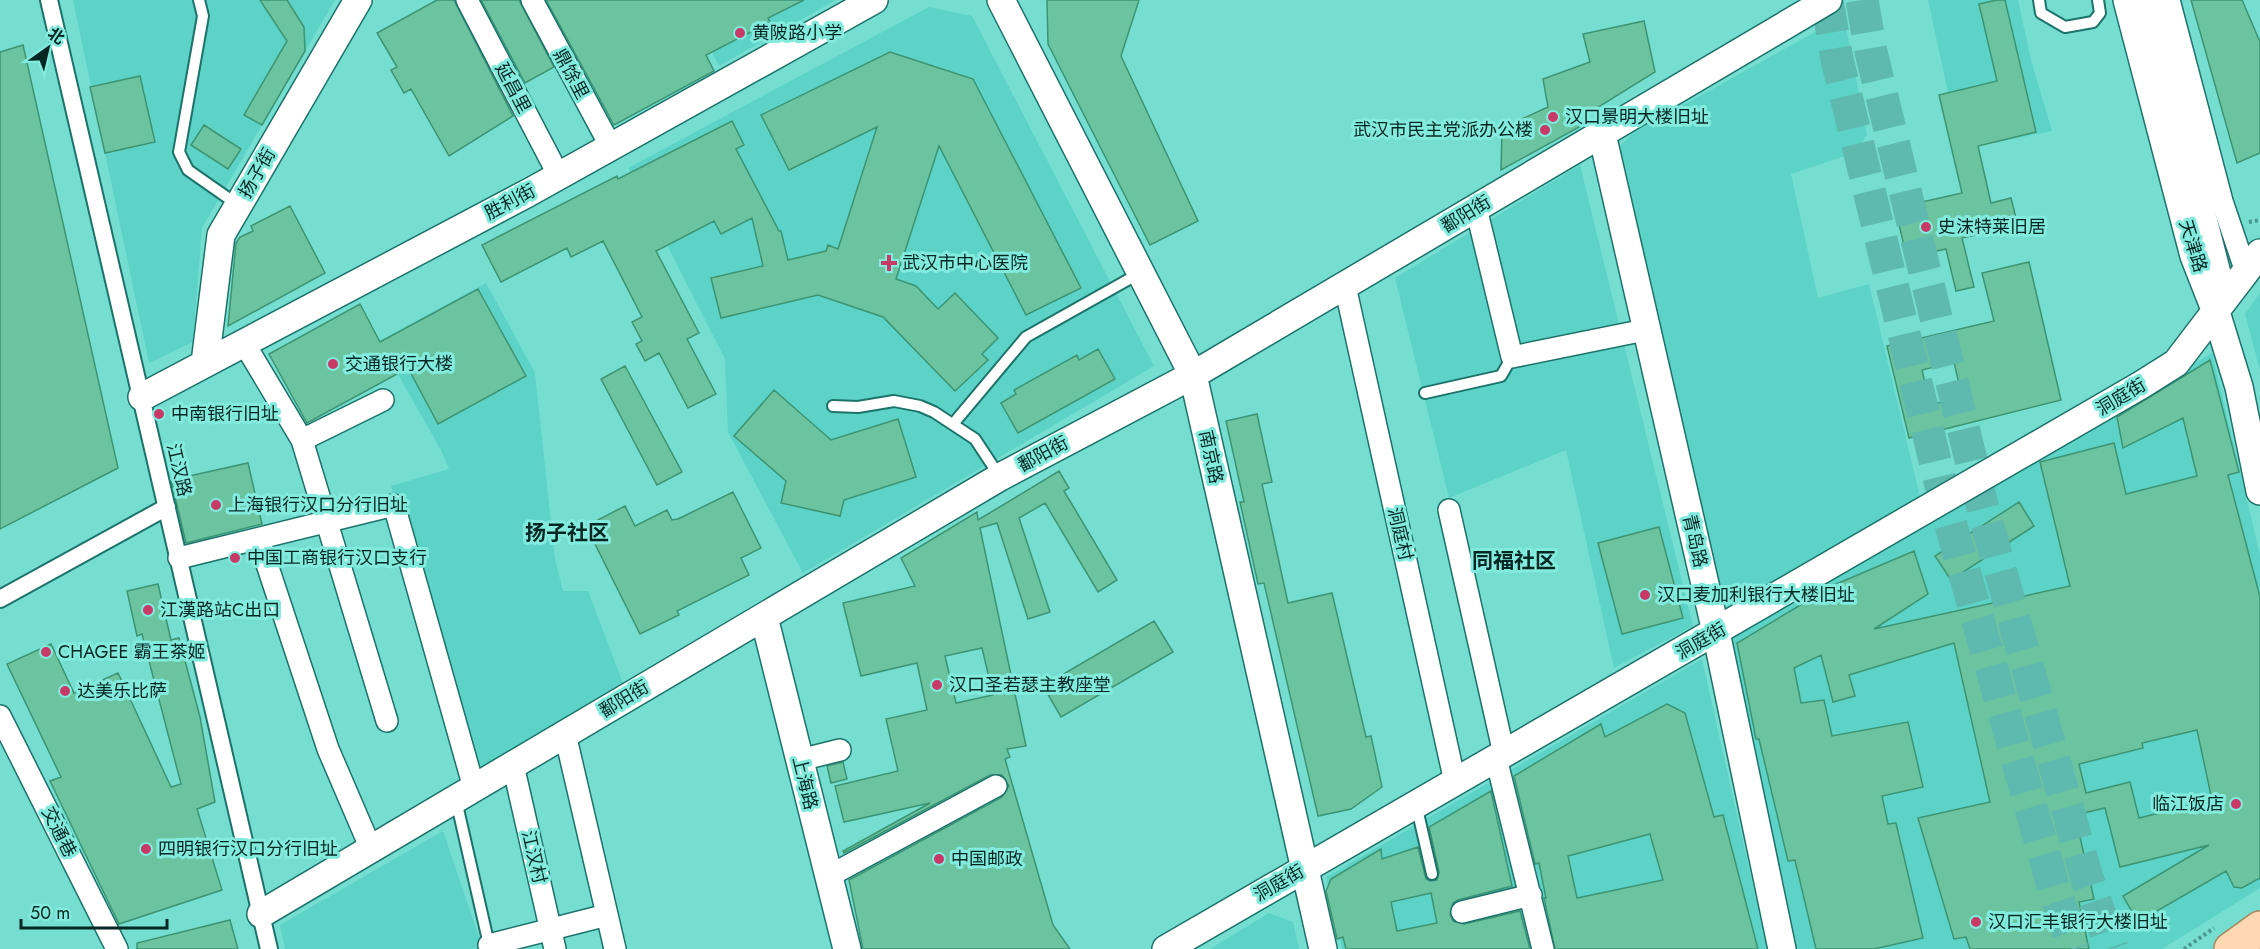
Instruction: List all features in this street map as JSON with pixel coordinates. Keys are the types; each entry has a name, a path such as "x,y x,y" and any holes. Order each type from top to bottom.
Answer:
{"main road":[{"path":"2231,949 2260,928"}],"street":[{"name":"江汉路","path":"48,0 269,949"},
{"name":"扬子街","path":"205,363 221,235 358,0"},
{"name":"延昌里","path":"467,0 559,176"},
{"name":"鼎馀里","path":"532,0 610,147"},
{"name":"胜利街","path":"142,397 559,176 874,0"},
{"name":"南京路","path":"1001,0 1193,375 1323,949"},
{"name":"鄱阳街","path":"261,914 1000,477 1193,375 1345,286 1602,134 1794,10 1828,0"},
{"name":"天津路","path":"2127,0 2194,256 2216,312 2239,387 2260,491"},
{"path":"2147,0 2222,285 2216,312"},
{"path":"2169,0 2222,201 2253,261"},
{"name":"青岛路","path":"1602,134 1645,330 1716,632 1782,949"},
{"path":"1476,208 1512,357 1645,330"},
{"name":"洞庭街","path":"1166,949 2141,386 2176,363 2253,261"},
{"name":"洞庭村","path":"1345,286 1455,782"},
{"path":"244,343 302,440 387,721"},
{"path":"302,440 383,400"},
{"path":"179,558 394,506 465,793"},
{"path":"0,599 167,507"},
{"path":"1449,510 1543,949"},
{"path":"259,540 328,748 371,849"},
{"name":"上海路","path":"764,616 847,949"},
{"name":"交通巷","path":"0,716 117,949"},
{"path":"565,734 615,949"},
{"path":"800,760 840,750"},
{"name":"江汉村","path":"513,765 553,939"},
{"path":"829,876 996,786"},
{"path":"1462,912 1531,895"},
{"path":"489,947 553,939 607,915"}],"lane":[{"path":"200,0 203,16 179,152 188,170 238,205"},
{"path":"2039,0 2041,12 2065,27 2093,22 2100,13 2098,0"},
{"path":"953,424 1026,337 1140,273"},
{"path":"1425,393 1502,376 1512,357"},
{"path":"833,406 858,406 883,401 904,402 934,412 975,439 1000,477"},
{"path":"465,793 489,947"},
{"path":"1416,804 1432,874"}],"shaded area":[{"path":"73,0 335,0 202,228 193,342 149,363"},
{"name":"黄陂路小学","path":"685,0 836,0 719,66"},
{"path":"1928,0 2018,0 2031,60 2052,131 1978,146 1986,180 1960,186 1939,95 1948,92"},
{"name":"武汉市中心医院","path":"929,7 972,16 1154,366 803,573 728,432 725,359 628,168"},
{"path":"1844,16 1867,135 1854,153 1791,174 1818,298 1869,284 1920,497 1753,596 1737,599 1717,585 1616,157 1620,146 1633,133"},
{"path":"1580,165 1693,626 1614,668 1566,450 1449,498 1395,278"},
{"path":"486,283 535,373 555,559 563,591 588,591 626,691 475,773 391,486 449,469 441,450 379,341"},
{"path":"2260,293 2260,370 2245,314"},
{"path":"2212,353 2260,555 2260,888 2162,949 1795,949 1725,637"},
{"path":"1702,659 1767,949 1342,949 1326,877"},
{"path":"443,831 483,949 285,949 280,925"},
{"path":"1269,913 1293,922 1299,949 1210,949"}],"building":[{"path":"260,0 287,0 304,27 305,51 262,125 244,115 287,41"},
{"path":"437,0 454,0 513,116 449,156 411,89 404,93 391,70 397,67 377,33"},
{"path":"481,0 519,0 554,67 525,83"},
{"path":"546,0 804,0 768,18 770,22 706,55 714,71 614,125"},
{"path":"1047,0 1139,0 1121,56 1198,221 1150,245 1048,44"},
{"path":"2005,0 2036,132 1978,146 1991,203 2011,198 2018,226 1962,238 1974,287 1956,291 1946,249 1907,258 1895,208 1962,193 1939,95 1997,81 1979,4"},
{"path":"2191,0 2242,0 2260,42 2260,153 2237,163"},
{"path":"1644,21 1655,72 1579,119 1581,126 1501,170 1502,128 1548,107 1543,79 1590,62 1583,34"},
{"path":"23,45 118,468 0,529 0,52"},
{"path":"890,52 973,79 1081,288 1026,315 939,146 896,279 916,286 938,309 955,293 998,338 982,354 988,360 955,391 883,317 818,295 721,318 711,278 763,266 752,218 721,234 714,221 656,251 699,333 687,339 716,394 688,408 659,353 645,361 636,344 642,341 632,322 642,317 603,241 571,257 567,248 501,282 482,245 617,176 618,179 732,121 744,145 736,149 781,231 788,260 826,251 828,245 838,249 877,127 789,170 761,115"},
{"path":"140,76 155,142 105,153 90,87"},
{"path":"204,125 241,149 228,169 191,145"},
{"path":"290,206 325,273 228,326 236,243 240,237 253,231 251,226"},
{"path":"2029,262 2061,400 1909,438 1887,346 1994,321 1982,273","holes":["1954,362 1962,397 1930,405 1922,370"]},
{"path":"478,289 526,376 438,424 408,368 307,423 269,354 360,304 380,342"},
{"path":"1098,349 1115,379 1018,433 1001,403 1016,394 1014,390 1077,355 1079,360"},
{"path":"2210,360 2239,472 2228,475 2260,597 2260,878 2242,888 2234,887 2226,871 2138,922 2123,896 2209,845 2120,867 2105,808 2075,815 2094,899 2079,902 2089,949 1970,949 1966,937 1954,939 1918,818 1990,802 1954,643 1849,675 1855,696 1833,702 1821,655 1794,668 1801,703 1824,700 1832,736 1908,722 1923,787 1882,796 1888,824 1896,823 1923,938 1874,949 1816,949 1795,860 1788,861 1759,739 1756,739 1737,643 1834,585 1914,551 1928,594 1874,629 2070,586 2040,462 2114,443 2126,494 2197,476 2183,418 2123,448 2117,417","holes":["2197,730 2212,800 2139,818 2130,782 2086,793 2079,764 2143,748 2142,743"]},
{"path":"625,366 682,472 657,485 601,379"},
{"path":"774,390 831,440 898,419 916,477 844,500 840,516 781,503 786,481 734,436"},
{"path":"1257,414 1272,482 1262,484 1288,603 1332,593 1366,737 1371,736 1382,787 1351,809 1318,816 1264,583 1258,584 1240,502 1244,502 1226,421"},
{"name":"上海银行汉口分行旧址","path":"248,463 262,524 186,543 171,480"},
{"path":"1059,471 1069,488 1064,491 1117,580 1098,592 1045,503 1019,518 1050,612 1028,619 997,523 980,528 1026,746 1007,749 1010,757 1005,759 1053,925 1070,949 863,949 849,880 1002,797 1009,786 1002,775 990,775 844,853 843,851 930,803 844,822 835,786 898,771 886,719 927,710 917,663 861,676 843,603 915,586 901,558 977,512 978,520","holes":["982,648 993,695 956,703 945,656"]},
{"path":"733,492 761,548 741,558 749,575 677,611 679,615 640,634 586,526 625,506 635,526 667,510 672,520 678,519"},
{"path":"2019,502 2034,526 1951,580 1935,556"},
{"name":"汉口麦加利银行大楼旧址","path":"1659,527 1683,618 1622,634 1598,543"},
{"path":"158,584 171,640 179,638 200,717 215,802 197,809 222,890 119,924 50,781 61,777 7,664 51,644 74,693 118,673 171,787 181,784 142,634 137,636 127,591"},
{"path":"1154,621 1173,652 1061,717 1043,686"},
{"path":"1667,704 1685,713 1714,817 1723,815 1758,949 1555,949 1539,863 1535,864 1514,776 1601,724 1605,737","holes":["1650,834 1663,880 1577,898 1568,856"]},
{"path":"843,762 847,779 831,783 827,766"},
{"path":"1491,791 1512,886 1458,900 1453,903 1450,914 1453,921 1464,924 1520,911 1530,949 1346,949 1343,937 1337,939 1326,891 1331,879 1381,849 1382,859 1418,847 1426,879 1437,880 1439,872 1429,827","holes":["1431,893 1437,923 1397,931 1391,902"]},
{"path":"230,920 238,949 137,949 137,943"}],"tunnel":[{"path":"1827,0 1837,59 1949,518 2054,889 2075,949"},
{"path":"1862,0 1871,52 1983,509 2087,878 2112,949"}],"place":[{"name":"黄陂路小学","path":"740,33"},
{"name":"汉口景明大楼旧址","path":"1553,117"},
{"name":"武汉市民主党派办公楼","path":"1545,130"},
{"name":"史沫特莱旧居","path":"1926,227"},
{"name":"武汉市中心医院","path":"889,263"},
{"name":"交通银行大楼","path":"333,364"},
{"name":"中南银行旧址","path":"159,414"},
{"name":"上海银行汉口分行旧址","path":"216,505"},
{"name":"中国工商银行汉口支行","path":"235,558"},
{"name":"汉口麦加利银行大楼旧址","path":"1645,595"},
{"name":"江漢路站C出口","path":"148,610"},
{"name":"CHAGEE 霸王茶姬","path":"46,652"},
{"name":"汉口圣若瑟主教座堂","path":"937,685"},
{"name":"达美乐比萨","path":"65,691"},
{"name":"临江饭店","path":"2236,804"},
{"name":"四明银行汉口分行旧址","path":"146,849"},
{"name":"中国邮政","path":"939,859"},
{"name":"汉口汇丰银行大楼旧址","path":"1976,922"}],"district":[{"name":"扬子社区","path":"567,533"},
{"name":"同福社区","path":"1514,561"}]}
